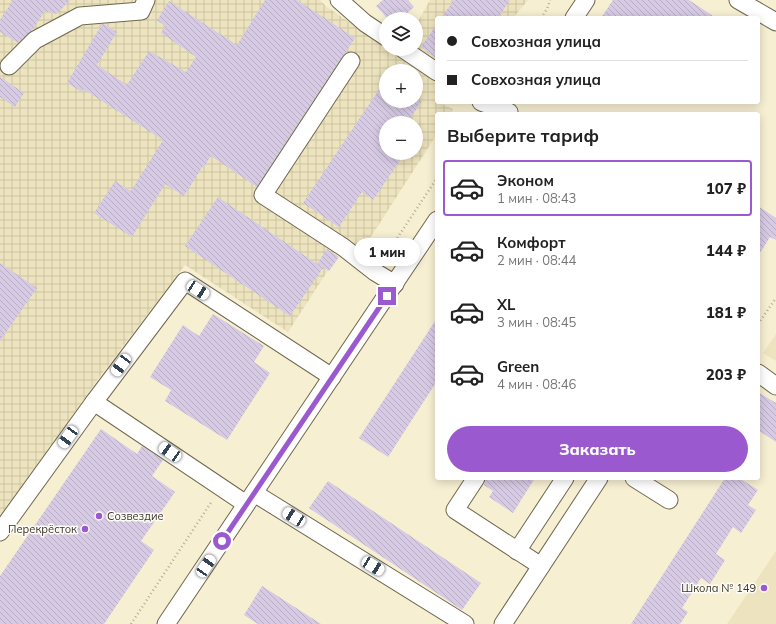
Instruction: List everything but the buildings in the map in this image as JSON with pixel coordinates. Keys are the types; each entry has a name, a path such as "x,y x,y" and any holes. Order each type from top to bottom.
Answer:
{"street":[{"path":"9,66 35,40 80,16 141,12 146,0"},
{"path":"339,0 365,23 379,32"},
{"path":"575,16 586,0"},
{"path":"738,0 776,22"},
{"path":"413,56 435,71"},
{"path":"351,61 263,195 343,247 375,272 395,284"},
{"path":"489,104 510,109"},
{"path":"166,624 435,223"},
{"path":"0,532 94,402 185,281 332,377"},
{"path":"760,374 776,386"},
{"path":"94,402 221,486 250,498 465,624"},
{"path":"475,480 455,510 541,566"},
{"path":"517,551 564,480"},
{"path":"503,624 598,480"},
{"path":"637,480 669,500"}],"path":[{"path":"542,16 550,0"},
{"path":"375,272 435,181"},
{"path":"760,321 776,298"},
{"path":"130,624 221,486"}],"shaded area":[{"path":"0,0 320,0 327,7 379,42 379,56 398,56 410,64 379,64 379,108 423,108 423,73 435,82 435,104 442,104 453,109 451,112 435,112 435,137 423,156 423,116 379,116 379,160 420,160 363,249 347,241 288,332 185,265 98,379 0,522"},
{"path":"430,0 528,0 515,16 435,16 435,62 423,53 423,12"},
{"path":"776,334 776,361 763,353"},
{"name":"Школа № 149","path":"776,551 776,624 727,624"}],"place":[{"name":"Созвездие","path":"99,516"},
{"name":"Перекрёсток","path":"85,529"},
{"name":"Школа № 149","path":"764,588"}],"route":[{"path":"222,541 387,296"}]}
